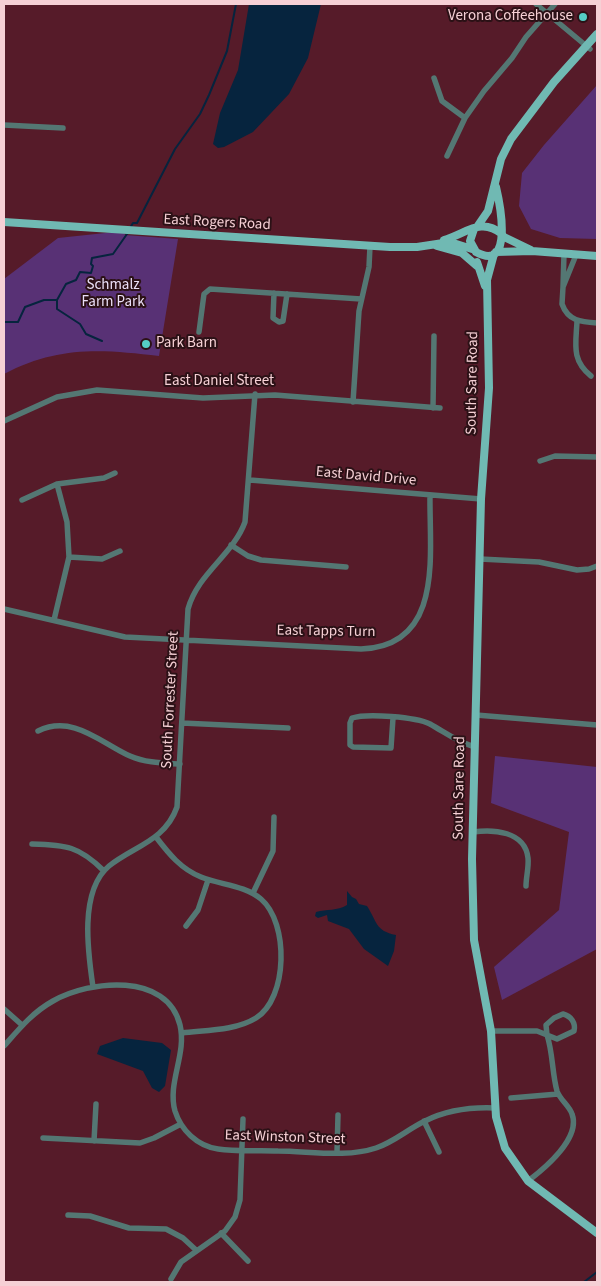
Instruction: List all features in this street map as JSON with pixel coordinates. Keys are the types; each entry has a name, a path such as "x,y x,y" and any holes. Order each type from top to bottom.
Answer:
{"main road":[{"path":"589,47 597,34"},
{"path":"597,41 554,82 511,139 501,160 488,211 470,236 473,250 485,256 495,253 532,251 597,256"},
{"path":"495,186 502,235 501,244 495,253"},
{"name":"East Rogers Road","path":"4,222 370,246 417,246 454,242 473,250"},
{"path":"476,228 490,225 502,235 532,251"},
{"name":"East Rogers Road","path":"429,244 476,228"},
{"path":"417,246 439,246 452,249 466,255 477,266"},
{"name":"South Sare Road","path":"473,250 487,298"},
{"name":"South Sare Road","path":"495,253 488,276 487,298 489,388 481,499 473,832 474,940 491,1031 495,1108 498,1126 506,1148 528,1181 597,1233"},
{"path":"488,276 498,259 512,253"}],"street":[{"path":"536,4 589,47"},
{"path":"447,156 464,118 546,13 556,4"},
{"path":"434,78 442,101 464,118"},
{"path":"4,126 63,128"},
{"path":"353,402 361,299 369,267 370,246"},
{"path":"564,254 561,297 563,308 569,316 577,321 597,323"},
{"path":"563,287 576,255"},
{"path":"199,332 204,294 210,289 361,299"},
{"path":"274,293 273,318 279,322 283,321 285,317 287,294"},
{"path":"577,321 577,361 581,368 590,376"},
{"path":"433,408 434,336"},
{"name":"East Daniel Street","path":"4,421 57,397 82,392 110,390 203,398 255,394 440,408"},
{"name":"South Forrester Street","path":"93,987 88,952 90,907 94,885 104,871 156,837 167,827 177,808 188,609 194,592 231,546 245,522 250,480 255,394"},
{"path":"540,461 555,456 597,457"},
{"path":"22,500 56,484 104,478 116,473"},
{"name":"East David Drive","path":"250,480 481,499"},
{"path":"54,620 69,557 67,522 56,484"},
{"name":"East Tapps Turn","path":"4,609 125,637 372,648 392,642 414,625 426,600 430,495"},
{"path":"231,546 248,556 261,560 346,567"},
{"path":"69,557 97,559 120,551"},
{"path":"480,559 534,561 577,570 597,566"},
{"path":"476,715 597,725"},
{"path":"393,718 391,748 353,747 350,745 350,723 352,718 393,718 422,721 459,743 475,747"},
{"path":"182,723 288,728"},
{"path":"38,731 52,725 81,729 137,758 180,764"},
{"path":"253,893 273,852 274,817"},
{"path":"473,832 501,832 517,838 528,859 526,886"},
{"path":"156,837 181,866 208,880 253,893 271,909 279,930 279,980 273,999 260,1015 247,1023 182,1033"},
{"path":"32,844 63,845 77,849 88,855 104,871"},
{"path":"186,926 198,910 208,880"},
{"name":"East Winston Street","path":"4,1046 35,1012 54,1000 76,991 93,987 133,986 154,992 174,1011 182,1033 181,1053 173,1095 175,1109 181,1124 193,1138 205,1145 217,1149 354,1152 377,1148 424,1121 455,1111 495,1108"},
{"path":"4,1009 22,1026"},
{"path":"491,1031 538,1031 547,1035 557,1039 574,1031 574,1022 568,1015 564,1014 554,1018 546,1025 547,1035 558,1094 572,1111 573,1126 559,1153 528,1181"},
{"path":"511,1098 558,1094"},
{"path":"94,1141 96,1104"},
{"path":"337,1152 338,1114"},
{"path":"171,1279 180,1262 222,1234 231,1223 239,1208 243,1118"},
{"path":"424,1121 439,1152"},
{"path":"43,1138 140,1143 181,1124"},
{"path":"68,1215 90,1216 129,1228 166,1229 183,1238 196,1250"},
{"path":"222,1234 248,1260"}],"green space":[{"path":"597,85 597,239 560,238 531,229 519,206 522,173"},
{"name":"Schmalz Farm Park","path":"124,231 125,235 178,239 159,356 98,351 61,354 42,358 4,374 4,279 58,238"},
{"path":"495,756 597,767 597,949 502,1000 494,967 559,910 569,832 491,803"}],"water":[{"path":"249,4 321,4 308,58 289,94 253,132 224,147 218,148 213,144 220,113 238,70"},
{"path":"347,891 359,904 367,906 380,928 396,935 394,951 388,966 364,949 349,929 328,921 327,915 318,918 315,916 316,912 347,905"},
{"path":"123,1038 162,1043 171,1050 165,1086 159,1092 152,1088 143,1071 97,1054 100,1046"}],"waterway":[{"path":"130,228 133,223 137,223 175,149 200,114 209,95 227,51 236,4"},
{"path":"57,300 66,284 76,280 80,272 91,273 93,266 91,264 92,258 113,254 127,234"},
{"path":"4,322 18,322 25,307 44,300 57,300 57,309 80,324 86,334 102,341"},
{"path":"584,1282 597,1272"}],"place":[{"name":"Verona Coffeehouse","path":"583,17"},
{"name":"Park Barn","path":"146,344"}]}
